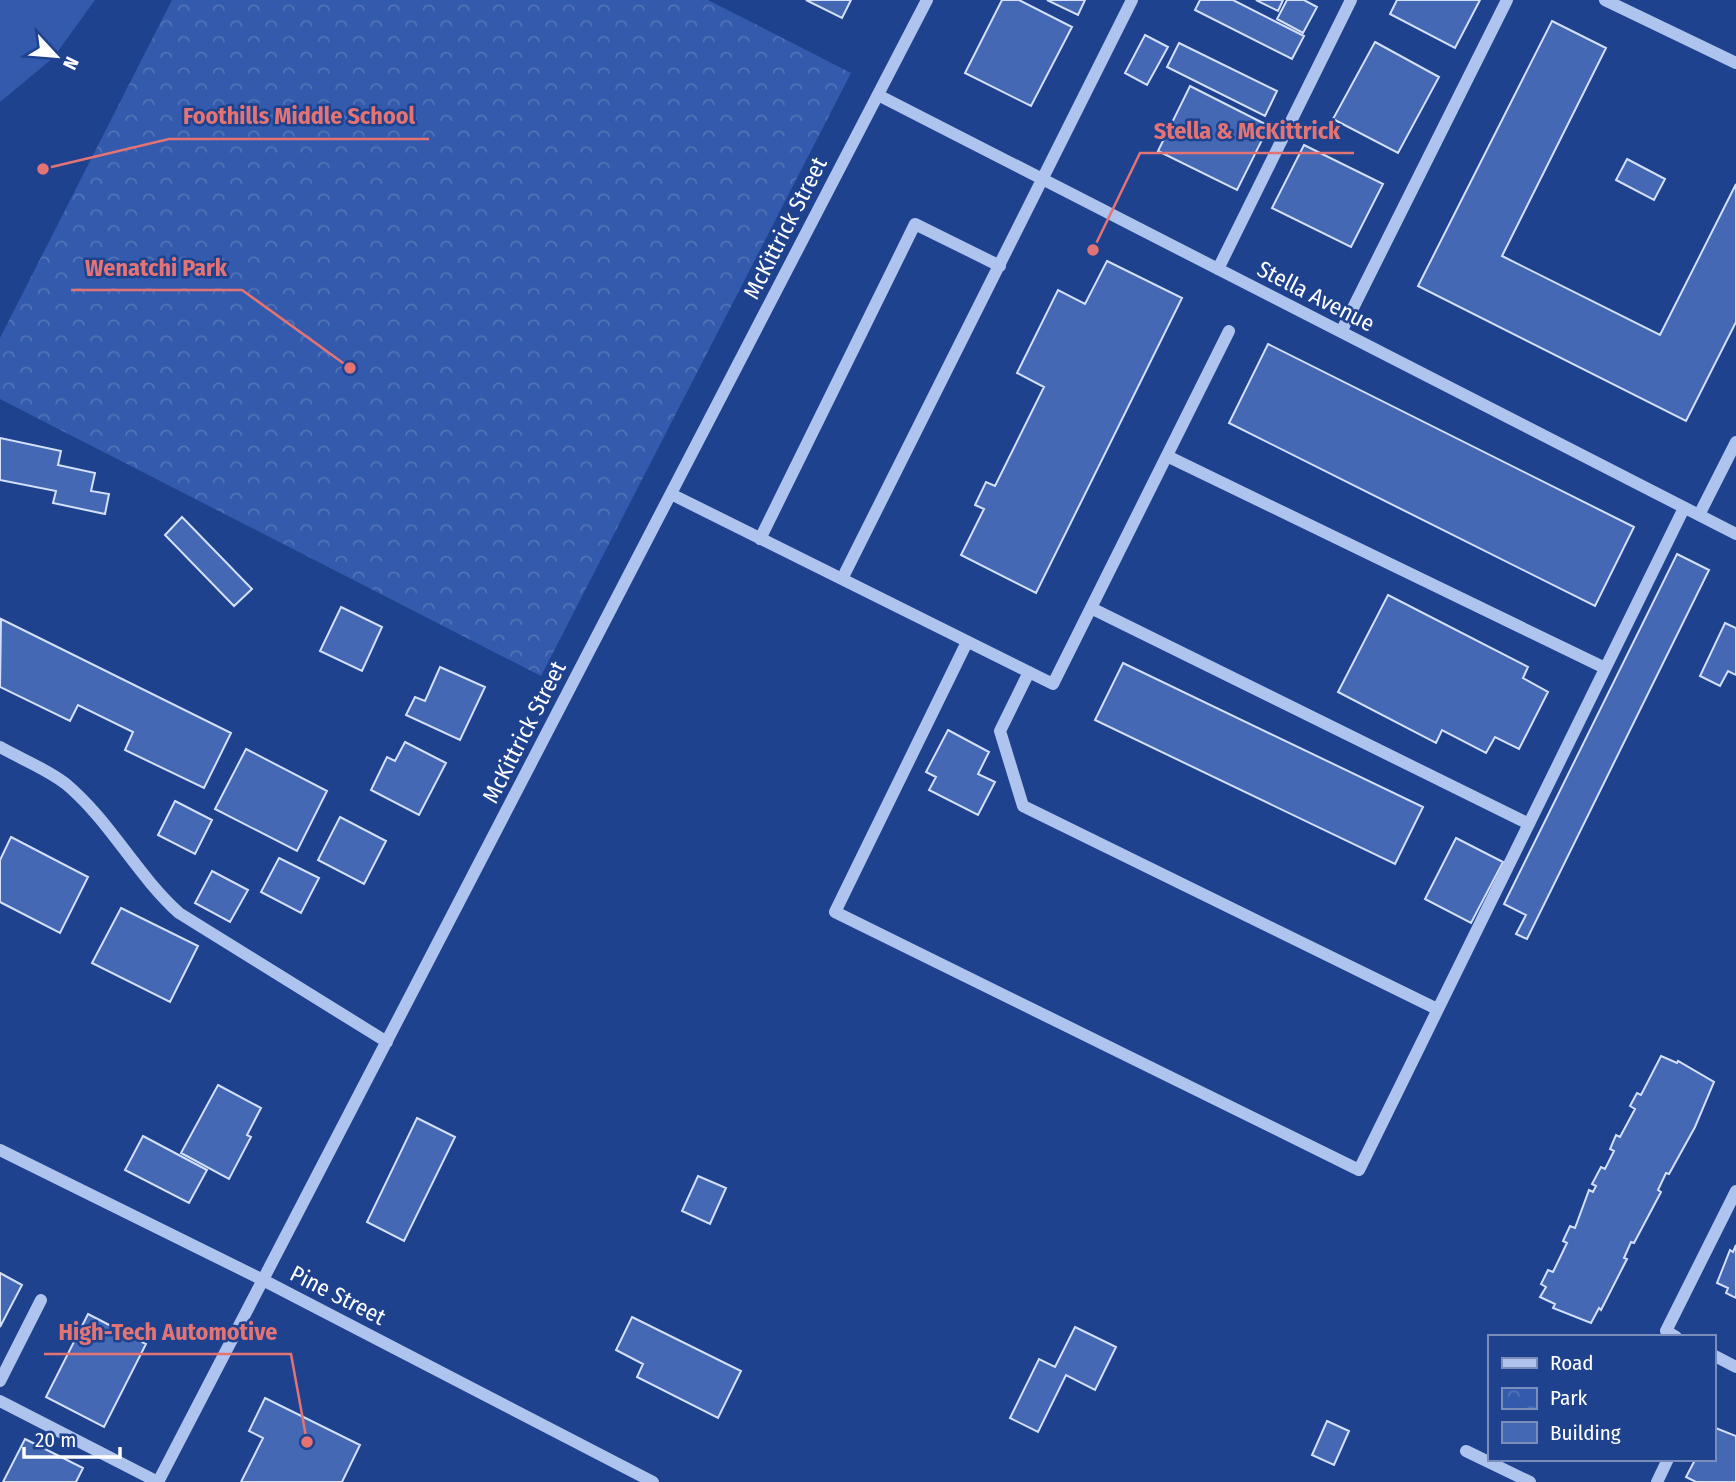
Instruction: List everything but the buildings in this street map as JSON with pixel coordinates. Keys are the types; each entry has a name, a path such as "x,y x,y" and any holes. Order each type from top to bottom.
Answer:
{"street":[{"name":"McKittrick Street","path":"158,1482 927,0"},
{"path":"842,579 1132,0"},
{"path":"1218,269 1351,0"},
{"path":"1341,332 1507,0"},
{"path":"1605,0 1736,63"},
{"name":"Stella Avenue","path":"878,95 1736,534"},
{"path":"761,539 915,224 1000,266"},
{"path":"671,494 1053,684 1229,331"},
{"path":"1699,515 1736,442"},
{"path":"1167,456 1605,668"},
{"path":"967,642 835,912 1359,1170 1684,508"},
{"path":"1091,608 1529,824"},
{"path":"1029,672 1000,731 1023,806 1437,1009"},
{"path":"0,747 64,782 88,806 153,890 178,913 387,1042"},
{"name":"Pine Street","path":"0,1150 263,1280 653,1482"},
{"path":"1672,1335 1665,1331 1736,1191"},
{"path":"0,1381 41,1300"},
{"path":"1715,1361 1736,1367"},
{"path":"0,1401 158,1482"},
{"path":"1466,1451 1530,1482"},
{"path":"1657,1482 1667,1461"}],"green space":[{"path":"0,0 95,0 53,58 0,102"},
{"path":"172,0 708,0 851,73 541,676 0,399 0,338"}],"place":[{"name":"Foothills Middle School","path":"43,169"},
{"name":"Stella & McKittrick","path":"1093,250"},
{"name":"Wenatchi Park","path":"350,368"},
{"name":"High-Tech Automotive","path":"307,1442"}]}
